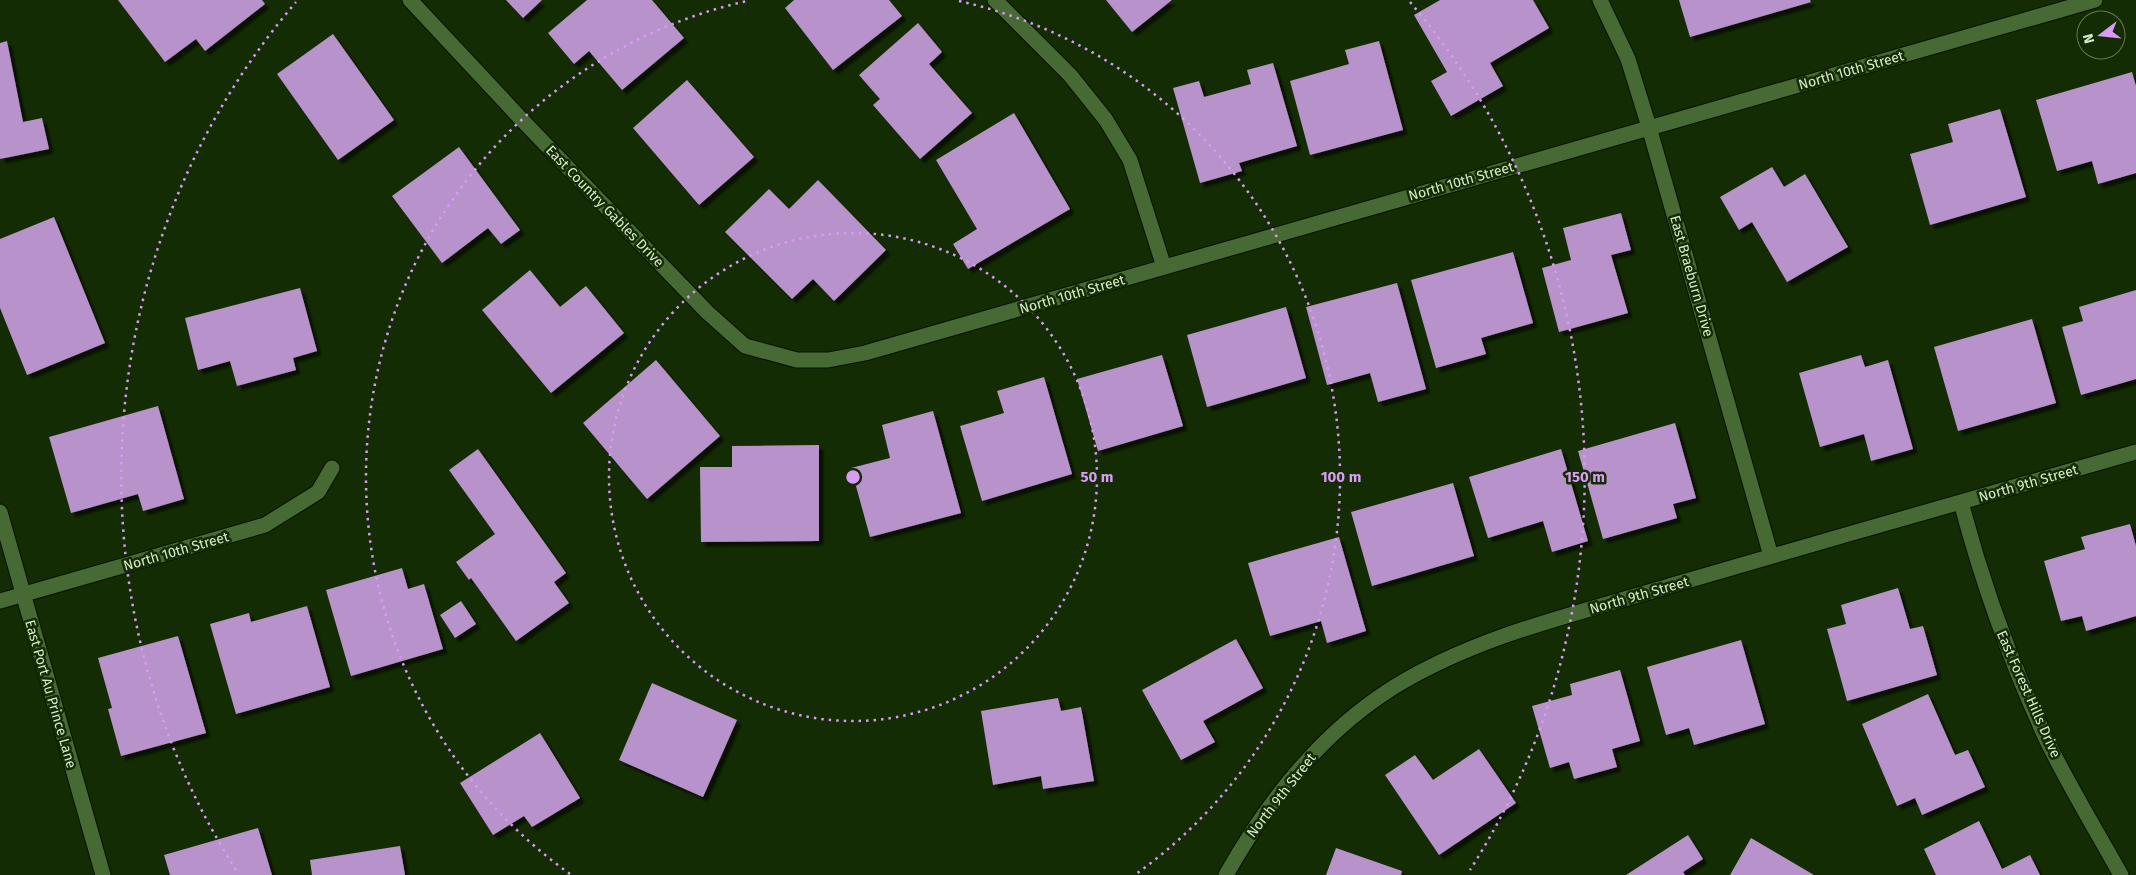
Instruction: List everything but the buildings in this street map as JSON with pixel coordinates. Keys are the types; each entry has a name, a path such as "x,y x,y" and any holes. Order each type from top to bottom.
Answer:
{"street":[{"name":"East Country Gables Drive","path":"410,0 523,121 707,312 745,346 797,360 828,360"},
{"path":"995,0 1070,75 1106,120 1130,160 1164,268"},
{"name":"East Braeburn Drive","path":"1600,0 1628,59 1650,127 1771,556"},
{"name":"North 10th Street","path":"828,360 864,353 1164,268 2095,0"},
{"name":"North 9th Street","path":"1226,875 1250,832 1313,754 1357,714 1394,688 1478,644 1771,556 2136,452"},
{"name":"North 10th Street","path":"0,601 265,525 318,492 332,468"},
{"name":"East Forest Hills Drive","path":"1961,502 1975,557 2008,652 2050,746 2121,875"},
{"name":"East Port Au Prince Lane","path":"0,512 103,875"}]}
